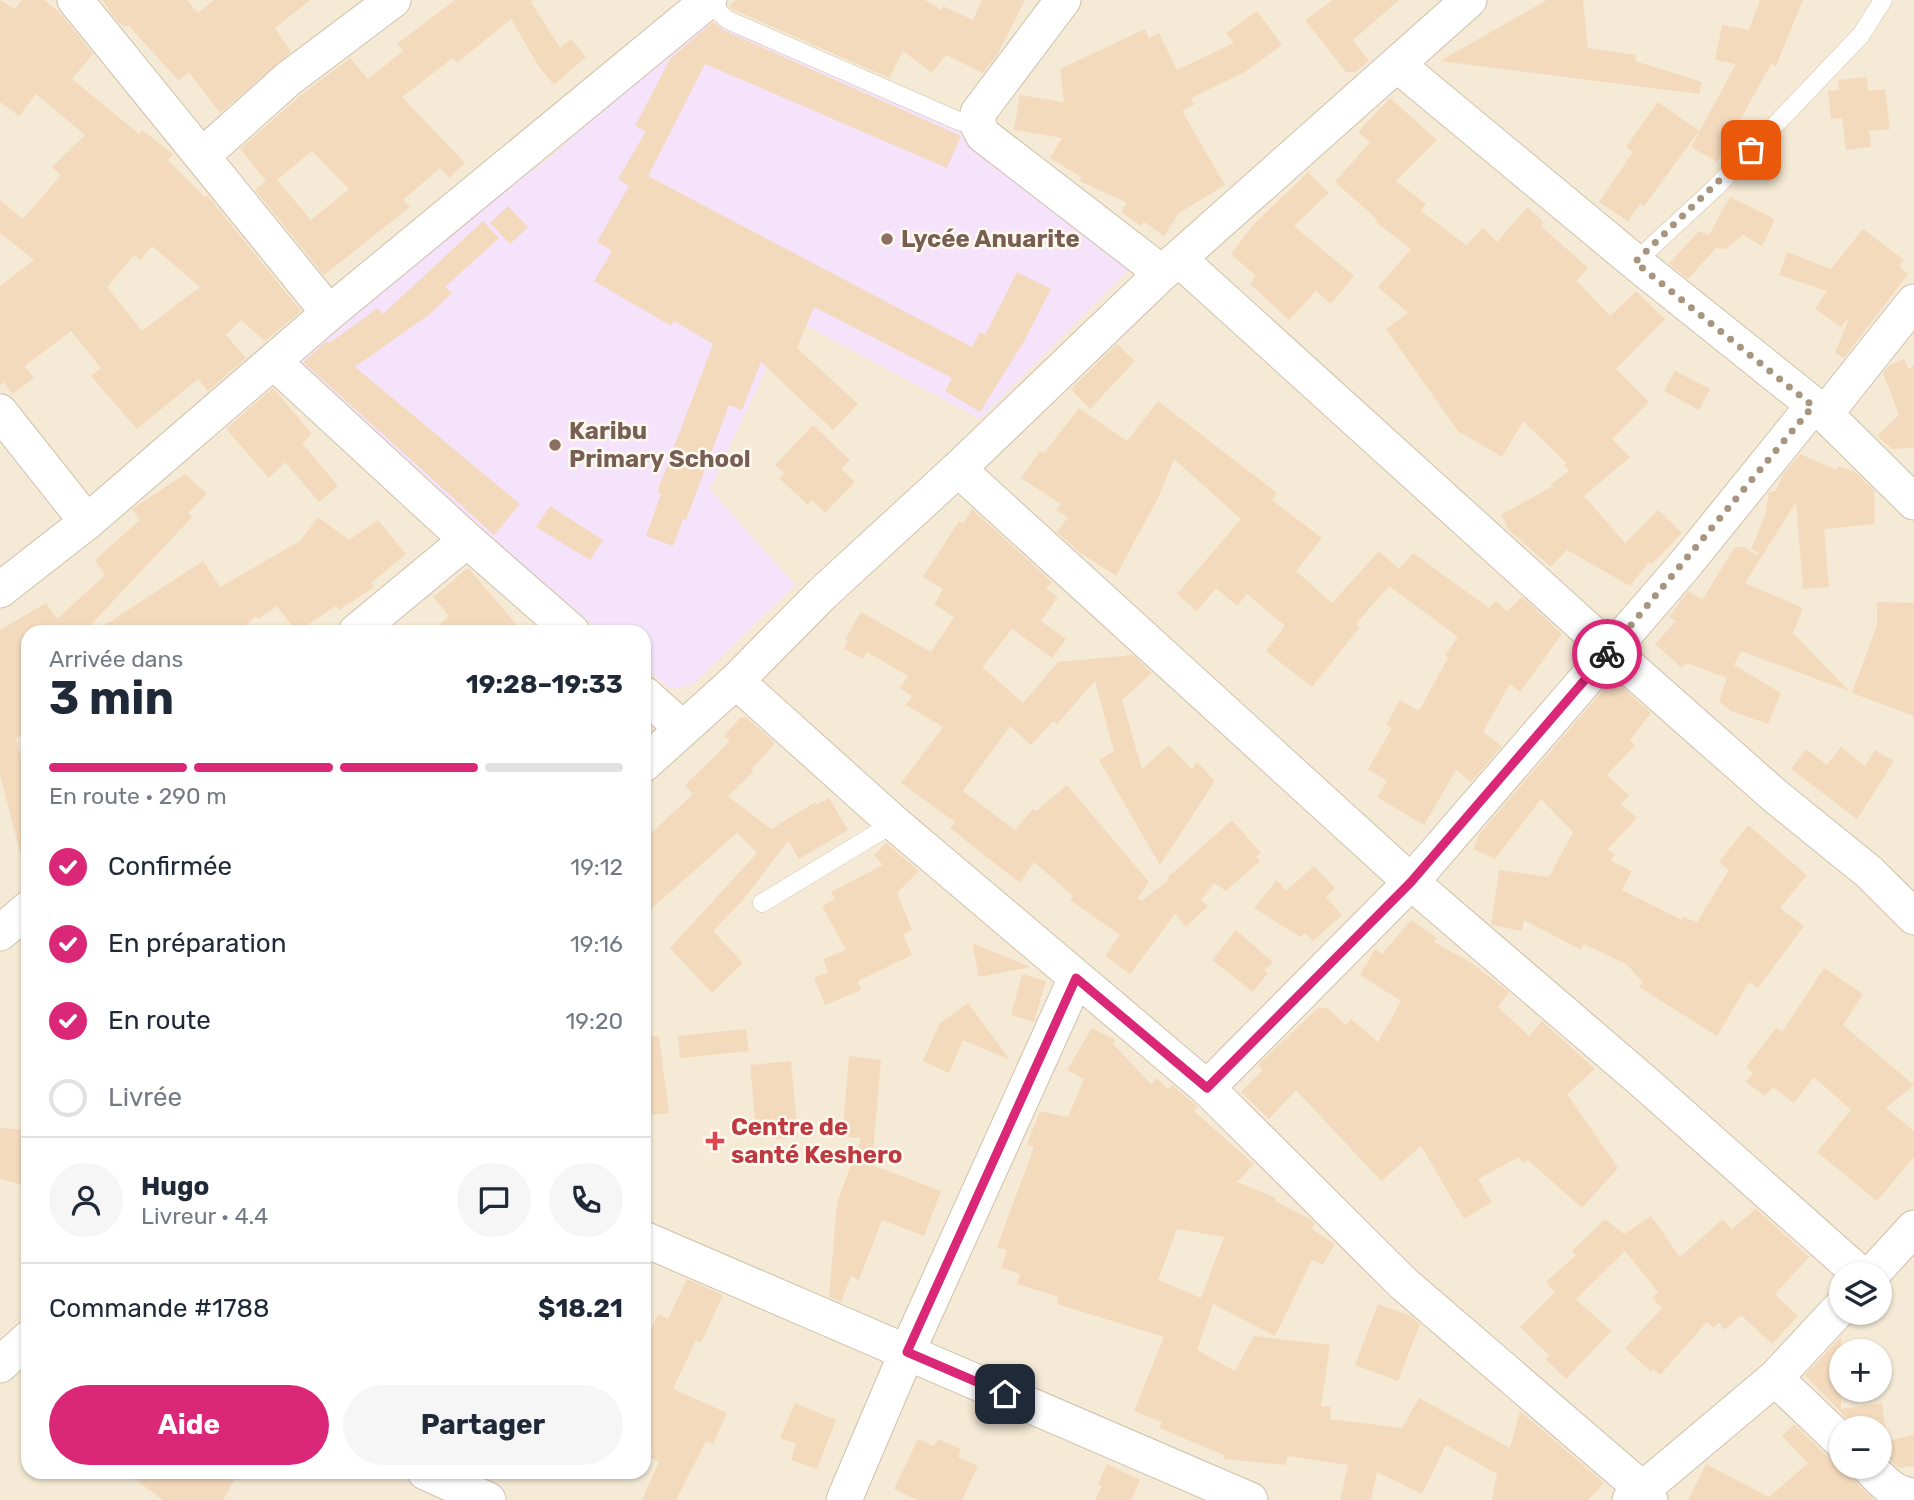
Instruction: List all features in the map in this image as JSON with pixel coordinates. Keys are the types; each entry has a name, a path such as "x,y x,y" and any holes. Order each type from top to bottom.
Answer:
{"street":[{"path":"75,0 329,313"},
{"path":"202,156 288,79 393,0"},
{"path":"1063,0 978,113 978,125 983,135 1170,266 1774,795 1869,872 1914,917"},
{"path":"651,757 736,681 823,593 958,469 1170,266 1399,66 1469,0"},
{"path":"0,590 87,522 329,313 707,1"},
{"path":"1399,66 1819,410 1914,502"},
{"path":"1207,1088 1411,882 1914,302"},
{"path":"274,362 467,540 564,625"},
{"path":"0,412 87,522"},
{"path":"958,469 1411,882 1644,1082 1846,1262"},
{"path":"364,625 467,540"},
{"path":"736,681 894,823 1207,1088 1403,1283 1640,1496 1775,1378 1829,1320"},
{"path":"651,700 682,728"},
{"path":"0,933 21,915"},
{"path":"844,1500 907,1352 1076,978"},
{"path":"1883,1262 1914,1228"},
{"path":"651,1242 1250,1500"},
{"path":"0,1365 21,1346"},
{"path":"1775,1378 1829,1430"},
{"path":"441,1479 488,1500"},
{"path":"1882,1479 1902,1495 1914,1496"}],"lane":[{"path":"1635,262 1715,188 1852,45 1883,0"},
{"path":"707,1 728,20 961,122 978,125"},
{"path":"762,903 894,823"}],"shaded area":[{"path":"0,0 1914,0 1914,1500 0,1500"},
{"path":"705,19 956,126 1131,268 980,419 790,317 710,489 795,585 692,685 670,689 651,673 651,625 594,625 291,369 329,327 554,154"}],"building":[{"path":"0,0 15,9 22,0 44,0 59,12 93,54 72,79 139,134 142,130 173,154 168,160 205,197 207,195 301,311 265,341 241,320 226,335 246,358 208,391 198,379 137,429 91,376 101,368 71,331 25,366 34,378 12,394 4,382 0,385 0,286 34,260 0,233 0,200 23,219 61,175 52,167 85,135 36,94 19,116 0,102","holes":["152,246 200,287 142,331 107,287 134,255 140,260"]},
{"path":"102,0 187,0 198,13 214,0 310,0 275,28 291,52 220,113 189,72 179,81 128,25 125,27 118,22"},
{"path":"455,0 534,0 531,2 560,48 571,39 586,57 554,85 539,67 511,19 457,63 453,58 402,97 465,163 449,178 440,168 403,200 410,207 324,275 255,190 266,181 240,149 301,95 350,58 368,79 403,51 397,44","holes":["312,151 349,189 311,220 277,180"]},
{"path":"736,0 925,0 941,10 943,6 973,20 982,0 1025,0 997,55 983,73 946,55 932,73 903,51 889,78 734,10 729,6"},
{"path":"1333,0 1399,0 1353,40 1369,61 1355,72 1346,72 1305,20"},
{"path":"1547,0 1583,0 1588,48 1636,55 1635,61 1702,82 1699,94 1440,61"},
{"path":"1760,0 1803,0 1776,66 1771,64 1717,162 1691,147 1736,64 1715,60 1722,25 1749,30"},
{"path":"1257,11 1282,45 1245,72 1191,98 1194,105 1182,111 1225,185 1179,213 1164,236 1144,222 1141,226 1121,212 1127,203 1080,181 1081,177 1050,158 1062,138 1014,130 1020,95 1064,102 1060,69 1145,29 1149,38 1159,33 1177,70 1234,43 1226,33"},
{"path":"713,22 723,30 961,136 947,168 705,64 648,176 972,347 980,332 985,335 1017,272 1051,289 1023,343 980,412 945,391 952,378 814,307 797,348 858,404 833,430 761,362 742,410 729,405 686,520 683,519 673,546 646,536 661,494 657,492 713,344 674,321 671,326 594,281 612,251 597,242 629,186 618,179 646,131 635,126 670,59"},
{"path":"1867,77 1868,91 1885,89 1890,129 1869,131 1871,147 1846,150 1842,118 1831,119 1828,91 1839,90 1838,80"},
{"path":"1390,98 1437,140 1396,181 1426,204 1421,211 1466,245 1483,228 1497,242 1527,207 1544,222 1541,226 1588,268 1577,281 1610,316 1636,291 1665,319 1616,369 1649,402 1612,439 1630,457 1584,496 1625,543 1658,510 1682,533 1651,565 1649,562 1630,586 1567,550 1551,567 1509,530 1501,515 1553,486 1550,485 1569,471 1564,465 1566,463 1523,421 1502,457 1458,431 1386,329 1408,313 1378,287 1411,249 1376,222 1378,220 1335,182 1370,142 1358,132"},
{"path":"1658,102 1699,131 1644,206 1640,204 1628,221 1599,202 1633,152 1626,147"},
{"path":"1308,172 1329,193 1294,226 1354,276 1331,304 1316,291 1289,320 1250,284 1256,276 1231,254 1254,224"},
{"path":"1730,197 1775,219 1762,246 1743,235 1725,249 1716,248 1688,279 1669,264 1699,231 1709,235"},
{"path":"508,206 528,227 510,244 490,223"},
{"path":"483,221 499,238 445,287 452,293 430,314 355,367 520,504 494,535 303,362 327,341 329,343 378,308 383,314"},
{"path":"1863,229 1904,260 1899,266 1908,274 1844,358 1835,353 1850,316 1841,327 1815,309 1827,291 1779,275 1787,252 1831,269"},
{"path":"1117,344 1135,361 1090,409 1071,389"},
{"path":"1904,359 1908,369 1914,366 1914,448 1892,449 1877,436 1899,415 1883,373 1890,365"},
{"path":"1675,371 1710,389 1699,410 1664,391"},
{"path":"273,388 312,434 302,443 338,486 319,502 285,462 269,478 226,429"},
{"path":"1158,401 1277,493 1272,500 1322,538 1296,571 1332,603 1379,551 1399,569 1413,553 1489,608 1496,601 1507,611 1522,597 1562,634 1520,692 1510,684 1483,732 1502,746 1471,782 1456,770 1424,825 1377,797 1387,781 1368,769 1392,728 1386,725 1400,700 1419,711 1448,658 1445,655 1458,637 1389,586 1356,624 1360,627 1312,687 1266,651 1285,626 1247,594 1237,606 1216,588 1197,611 1177,594 1241,519 1174,459 1159,496 1116,576 1079,552 1057,532 1068,517 1056,510 1061,504 1021,478 1040,451 1044,453 1079,408 1127,441"},
{"path":"813,425 850,460 841,469 855,482 825,513 812,500 808,505 779,478 784,473 775,465"},
{"path":"1800,454 1837,470 1838,466 1855,472 1874,490 1875,524 1824,529 1829,587 1803,589 1796,502 1745,583 1803,608 1793,633 1849,691 1741,651 1734,665 1781,693 1768,724 1731,711 1719,701 1727,678 1687,663 1682,668 1655,644 1676,621 1669,617 1688,591 1702,600 1735,547 1744,547 1758,556 1759,553 1751,549 1765,516 1769,492 1776,491 1782,476"},
{"path":"185,474 207,494 188,513 192,517 91,625 21,625 21,736 16,738 21,756 20,852 0,775 0,630 46,603 57,619 105,575 95,560 140,520 132,509"},
{"path":"550,506 603,540 590,560 536,527"},
{"path":"972,509 1052,582 1046,588 1058,597 1041,621 1066,639 1052,658 1012,629 982,667 1023,703 1058,662 1133,655 1152,673 1122,700 1142,769 1169,745 1192,770 1197,762 1215,781 1160,865 1099,760 1114,751 1095,681 1057,724 1053,721 1031,745 1010,726 963,791 1015,830 1033,809 1036,811 1067,785 1149,882 1138,898 1141,901 1169,880 1167,878 1232,820 1261,853 1256,857 1260,861 1226,891 1214,883 1201,900 1208,906 1186,927 1175,914 1130,974 1105,956 1120,935 1070,900 1073,896 1034,862 1020,883 950,828 955,822 901,783 943,727 906,705 912,696 900,688 908,676 867,652 863,659 844,649 848,641 845,639 861,612 931,652 954,617 934,604 943,589 923,577 959,521 963,524"},
{"path":"318,517 349,540 378,520 406,554 371,583 374,587 339,610 336,606 308,625 292,625 277,606 258,619 256,616 246,625 105,625 203,561 220,587 300,541"},
{"path":"468,568 517,625 439,625 449,616 433,597"},
{"path":"1877,602 1914,603 1914,716 1852,693 1877,625"},
{"path":"1613,679 1651,713 1630,740 1635,745 1607,775 1629,795 1621,804 1637,818 1607,850 1615,854 1611,861 1632,871 1622,890 1682,920 1683,917 1697,922 1729,870 1719,862 1748,825 1807,875 1780,908 1804,926 1758,988 1749,982 1717,1036 1639,987 1643,982 1626,964 1584,944 1581,950 1524,920 1522,931 1491,925 1499,870 1549,877 1573,832 1541,799 1495,859 1473,849 1480,833"},
{"path":"746,717 775,743 752,769 754,771 728,796 771,829 817,801 814,806 829,798 848,830 799,859 788,841 743,900 713,931 743,963 712,993 670,948 757,853 737,833 651,909 651,833 693,794 685,785 730,741 724,736 740,718"},
{"path":"1841,747 1865,766 1875,750 1894,761 1857,819 1791,769 1806,749 1827,765"},
{"path":"886,843 919,871 897,893 912,930 903,934 912,955 858,981 861,990 825,1005 814,978 828,972 823,959 846,950 822,906 835,899 831,892 883,865 874,855"},
{"path":"1314,866 1335,888 1326,897 1342,915 1313,941 1305,933 1300,937 1254,908 1277,880 1286,891"},
{"path":"1411,920 1437,938 1434,942 1470,962 1509,992 1498,1007 1529,1036 1542,1021 1595,1069 1567,1094 1618,1168 1582,1208 1528,1160 1524,1163 1519,1157 1478,1179 1492,1202 1464,1219 1421,1146 1381,1181 1296,1090 1269,1119 1241,1092 1263,1070 1258,1066 1264,1059 1318,1008 1327,1008 1346,1025 1351,1019 1378,1042 1401,1001 1360,975 1375,949 1382,954"},
{"path":"1236,930 1273,962 1264,970 1268,973 1253,992 1212,960"},
{"path":"972,943 1031,967 979,977"},
{"path":"1824,968 1863,994 1843,1025 1914,1085 1886,1108 1914,1131 1914,1157 1877,1201 1817,1152 1851,1110 1814,1077 1794,1103 1773,1087 1765,1096 1746,1082 1753,1073 1746,1067 1776,1028 1782,1032"},
{"path":"1022,974 1046,981 1034,1022 1011,1015"},
{"path":"968,1003 1010,1060 963,1040 949,1073 923,1061 940,1023"},
{"path":"1092,1028 1115,1040 1113,1044 1151,1084 1157,1078 1168,1090 1172,1085 1198,1107 1194,1111 1254,1164 1237,1182 1276,1198 1275,1201 1310,1219 1315,1224 1312,1229 1335,1244 1323,1265 1312,1260 1275,1336 1213,1304 1197,1350 1235,1371 1254,1336 1330,1345 1321,1406 1331,1407 1330,1419 1402,1428 1419,1398 1510,1448 1520,1411 1604,1483 1588,1500 1492,1500 1497,1474 1446,1445 1422,1494 1377,1472 1371,1500 1340,1500 1348,1465 1288,1456 1285,1465 1224,1459 1224,1455 1159,1428 1162,1422 1134,1411 1164,1337 1057,1304 1059,1297 1017,1284 1020,1274 1001,1268 1007,1250 997,1247 1034,1147 1027,1144 1040,1111 1068,1117 1084,1079 1067,1070","holes":["1177,1229 1224,1237 1201,1298 1158,1280"]},
{"path":"746,1029 749,1051 680,1058 678,1036"},
{"path":"659,1036 669,1113 651,1115 651,1037"},
{"path":"849,1056 881,1060 872,1165 941,1191 924,1236 882,1220 859,1280 851,1276 841,1302 829,1297 837,1203 861,1138 842,1136"},
{"path":"791,1061 798,1137 775,1139 774,1129 756,1130 750,1065"},
{"path":"0,1128 21,1130 21,1184 0,1179"},
{"path":"1756,1209 1809,1257 1775,1294 1798,1316 1772,1344 1741,1315 1725,1330 1719,1323 1713,1328 1707,1322 1660,1375 1653,1369 1651,1372 1625,1348 1662,1308 1652,1298 1658,1292 1625,1251 1576,1299 1611,1331 1566,1379 1545,1359 1549,1355 1520,1327 1555,1292 1546,1282 1576,1255 1572,1251 1605,1219 1624,1234 1651,1216 1680,1257 1723,1219 1732,1229"},
{"path":"687,1279 723,1295 701,1343 696,1340 673,1389 727,1413 713,1444 706,1441 676,1500 642,1500 659,1462 651,1458 651,1329 658,1314 668,1319"},
{"path":"1378,1304 1411,1316 1420,1324 1398,1381 1355,1365"},
{"path":"1829,1350 1829,1400 1805,1375"},
{"path":"1831,1402 1841,1402 1841,1409 1882,1403 1884,1416 1844,1416"},
{"path":"795,1403 836,1420 817,1469 791,1460 796,1444 780,1438"},
{"path":"1794,1424 1829,1457 1829,1479 1854,1479 1874,1500 1688,1500 1706,1464 1769,1497 1808,1463 1782,1436"},
{"path":"1914,1435 1914,1466 1898,1468 1892,1462 1892,1440"},
{"path":"918,1439 934,1446 938,1439 961,1449 958,1457 978,1466 962,1500 917,1500 894,1489"},
{"path":"1107,1464 1140,1480 1131,1500 1095,1500 1102,1486 1098,1484"},
{"path":"134,1479 235,1479 223,1500 163,1500"}],"way so far":[{"path":"1607,654 1683,566 1813,406 1635,262 1715,188 1751,150"}],"place":[{"name":"Lycée Anuarite","path":"887,239"},
{"name":"Karibu Primary School","path":"555,445"},
{"name":"Centre de santé Keshero","path":"715,1141"}],"route":[{"path":"1005,1394 907,1352 1076,978 1207,1088 1411,882 1607,654"}]}
